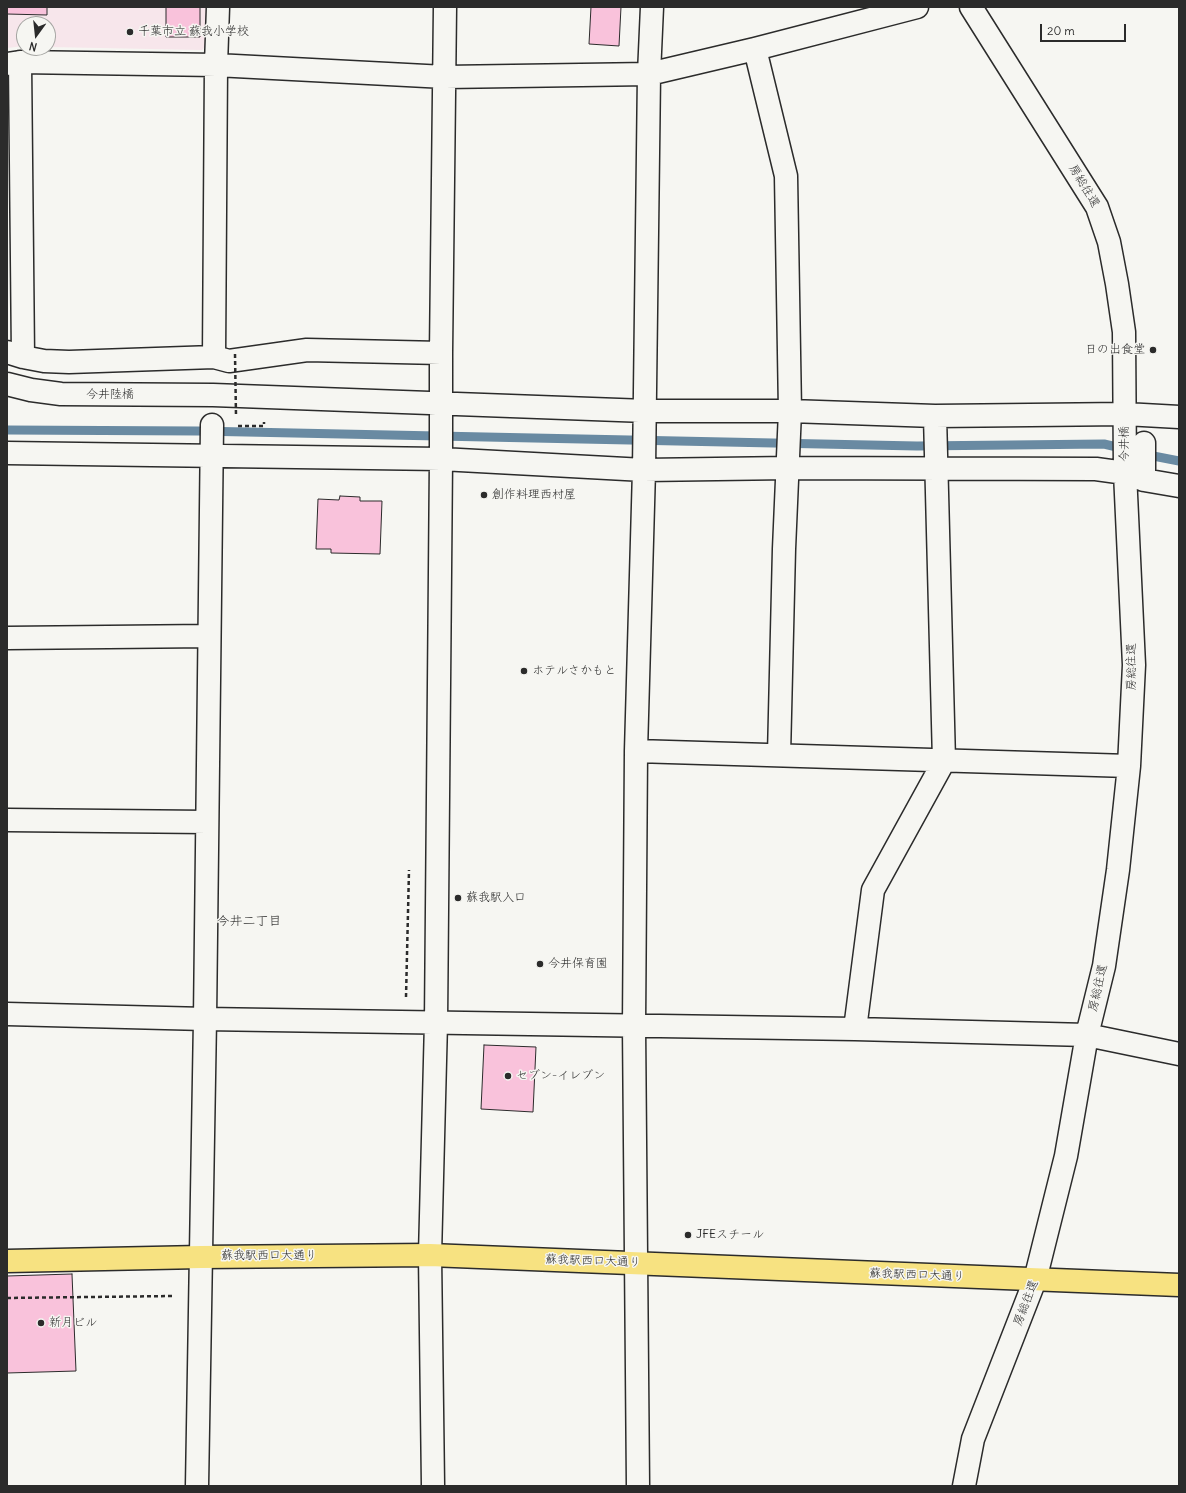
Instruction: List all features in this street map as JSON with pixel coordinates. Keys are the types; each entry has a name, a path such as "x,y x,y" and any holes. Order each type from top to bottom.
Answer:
{"main road":[{"name":"蘇我駅西口大通り","path":"7,1261 201,1257 430,1255 1179,1285"}],"street":[{"path":"218,7 216,65 224,355 229,362 307,350 441,353"},
{"path":"433,1486 430,1255 436,1022 445,7"},
{"path":"638,1486 634,1026 636,751 646,411 649,74 652,7"},
{"path":"224,355 69,362 44,362 15,355 14,63 216,65 445,77 649,74 755,50 917,7"},
{"name":"房総往還","path":"971,7 1097,207 1109,242 1118,284 1124,332 1124,414"},
{"path":"755,50 786,176 790,411 789,468 784,549 779,755"},
{"name":"今井陸橋","path":"7,384 31,390 61,394 213,395 646,411 790,411 936,416 1124,414 1179,417"},
{"name":"今井橋","path":"1124,414 1134,477"},
{"path":"855,1029 873,890 944,761 936,469 936,416"},
{"path":"197,1486 205,1019 212,442"},
{"path":"7,453 212,442 441,459 644,470 789,468 1096,469 1179,486"},
{"path":"1134,477 1144,443"},
{"name":"房総往還","path":"964,1486 973,1439 1036,1280 1066,1156 1087,1035 1104,966 1118,870 1129,766 1134,665 1134,477"},
{"path":"7,638 209,636"},
{"path":"636,751 1129,766"},
{"path":"7,820 207,822"},
{"path":"7,1014 205,1019 855,1029 1087,1035 1179,1054"}],"path":[{"path":"224,355 236,416"},
{"path":"7,1298 175,1296"}],"shaded area":[{"name":"千葉市立 蘇我小学校","path":"7,7 212,7 212,39 202,50 56,47 56,16 16,16 16,47 7,48"}],"building":[{"path":"7,7 47,7 47,15 7,14"},
{"path":"166,7 200,7 200,37 166,37"},
{"path":"591,7 621,7 619,46 589,44"},
{"path":"340,496 360,497 360,501 382,501 380,554 331,553 331,549 316,549 318,499 339,500"},
{"path":"484,1045 536,1047 533,1112 481,1109"},
{"name":"新月ビル","path":"72,1274 76,1371 7,1373 7,1276"}],"waterway":[{"path":"7,430 198,431 917,446 1104,444 1125,449"},
{"path":"1143,454 1179,461"}],"place":[{"name":"千葉市立 蘇我小学校","path":"130,32"},
{"name":"日の出食堂","path":"1153,350"},
{"name":"創作料理西村屋","path":"484,495"},
{"name":"ホテルさかもと","path":"524,671"},
{"name":"蘇我駅入口","path":"458,898"},
{"name":"今井保育園","path":"540,964"},
{"name":"セブン-イレブン","path":"508,1076"},
{"name":"JFEスチール","path":"688,1235"},
{"name":"新月ビル","path":"41,1323"}],"district":[{"name":"今井二丁目","path":"249,921"}]}
